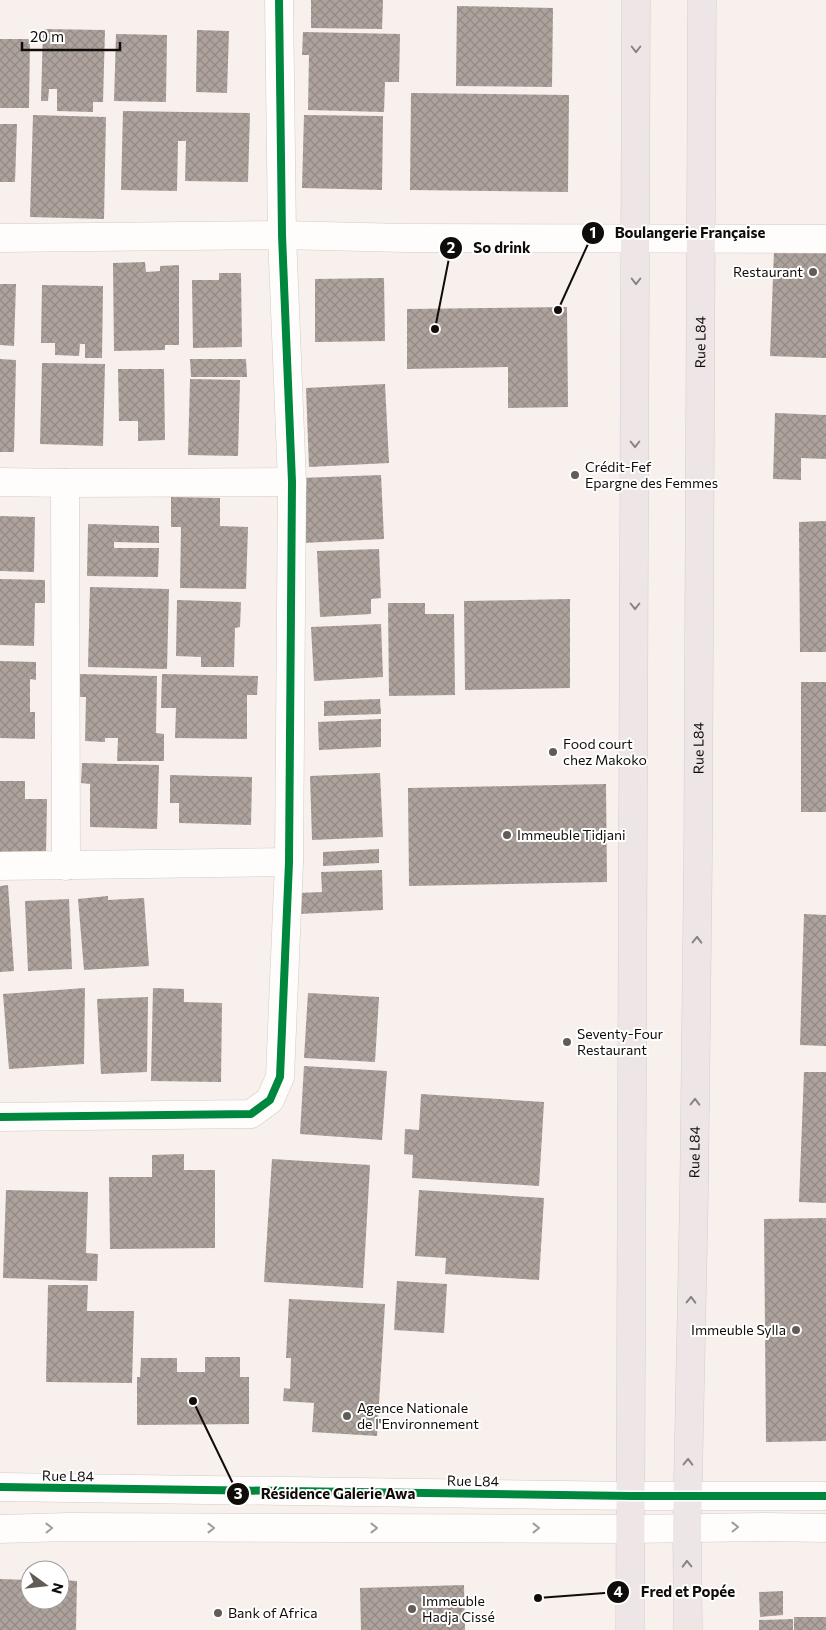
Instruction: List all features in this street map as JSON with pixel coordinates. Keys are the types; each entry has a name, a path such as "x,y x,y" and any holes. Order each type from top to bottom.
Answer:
{"main road":[{"path":"630,1630 636,0"},
{"name":"Rue L84","path":"688,1630 686,1528 697,907 702,0"}],"street":[{"path":"0,1117 251,1114 270,1100 280,1077 289,862 292,482 282,236 279,0"},
{"path":"0,238 282,236 826,239"},
{"path":"0,482 292,482"},
{"path":"65,483 66,866"},
{"path":"0,866 289,862"},
{"name":"Rue L84","path":"0,1488 631,1496 826,1496"},
{"path":"0,1529 117,1527 826,1528"}],"building":[{"path":"311,0 383,0 382,29 311,28"},
{"path":"457,6 553,8 552,87 456,86"},
{"path":"43,29 105,30 103,102 93,102 93,112 57,111 57,89 49,89 48,101 41,101"},
{"path":"197,30 229,31 227,93 196,92"},
{"path":"303,32 400,34 399,82 385,82 384,112 308,110 309,55 302,55"},
{"path":"116,34 167,35 166,102 114,101"},
{"path":"0,39 30,39 29,108 0,108"},
{"path":"411,93 569,95 568,192 410,190"},
{"path":"123,111 250,113 248,182 185,181 186,141 178,141 177,191 121,190"},
{"path":"33,115 106,117 104,219 30,217"},
{"path":"304,115 383,116 382,190 302,188"},
{"path":"0,124 17,124 15,182 0,182"},
{"path":"774,251 826,253 826,358 770,356"},
{"path":"145,262 146,272 160,271 160,266 179,265 179,345 165,345 165,350 114,351 113,263"},
{"path":"219,273 241,273 242,347 193,348 192,280 219,280"},
{"path":"384,278 385,341 315,342 315,279"},
{"path":"0,284 16,284 14,346 0,345"},
{"path":"42,285 103,286 102,358 85,358 85,344 80,344 79,356 55,355 55,343 41,343"},
{"path":"567,307 568,407 508,408 508,367 407,369 407,309"},
{"path":"0,359 16,360 14,452 0,452"},
{"path":"190,359 246,359 247,377 191,377"},
{"path":"42,363 105,364 103,446 40,444"},
{"path":"118,369 164,369 165,440 138,441 138,421 119,421"},
{"path":"190,379 240,380 238,456 188,455"},
{"path":"385,384 389,463 309,467 306,388"},
{"path":"775,413 826,415 826,459 801,458 801,480 773,479"},
{"path":"381,475 384,539 303,543 300,478"},
{"path":"171,497 220,498 220,526 248,527 246,589 180,588 181,527 171,527"},
{"path":"0,516 35,517 34,572 0,571"},
{"path":"826,521 826,652 800,652 799,522"},
{"path":"88,524 159,526 159,543 114,542 114,548 159,548 158,577 87,576"},
{"path":"379,549 381,598 371,599 371,614 320,617 317,551"},
{"path":"0,579 45,580 45,603 35,603 34,646 0,645"},
{"path":"90,587 169,589 167,669 88,667"},
{"path":"570,599 570,688 465,690 464,601"},
{"path":"177,600 241,602 240,627 235,628 234,667 201,667 201,657 176,656"},
{"path":"388,603 425,603 425,614 454,614 455,695 389,696"},
{"path":"381,624 383,677 314,681 311,627"},
{"path":"0,661 36,662 36,680 30,679 30,712 35,712 35,739 0,738"},
{"path":"80,674 157,676 156,733 164,734 164,761 117,761 118,738 105,738 105,742 85,741 86,697 79,697"},
{"path":"162,674 258,676 257,695 247,695 247,739 175,738 176,708 161,708"},
{"path":"801,682 826,682 826,812 801,812"},
{"path":"380,699 381,714 324,716 324,701"},
{"path":"381,719 381,747 319,750 318,722"},
{"path":"82,763 159,765 157,829 90,827 90,784 81,783"},
{"path":"380,773 383,837 312,840 310,776"},
{"path":"170,775 252,777 251,825 179,823 179,803 170,803"},
{"path":"0,781 25,781 25,799 47,799 46,856 0,856"},
{"name":"Immeuble Tidjani","path":"606,784 607,882 409,886 408,788"},
{"path":"379,849 379,863 323,866 323,852"},
{"path":"382,870 383,910 298,914 297,893 322,892 321,872"},
{"path":"8,885 14,971 0,972 0,886"},
{"path":"108,896 108,900 144,898 149,966 84,970 78,899"},
{"path":"69,899 72,969 28,971 25,901"},
{"path":"804,914 826,915 826,1046 800,1045"},
{"path":"85,988 84,1064 9,1069 3,994"},
{"path":"153,988 184,989 184,1002 222,1003 221,1082 151,1081"},
{"path":"308,993 379,997 375,1062 304,1058"},
{"path":"148,997 147,1072 101,1074 97,999"},
{"path":"304,1066 387,1071 382,1140 300,1134"},
{"path":"804,1072 826,1072 826,1203 799,1202"},
{"path":"421,1094 544,1102 539,1186 412,1178 413,1155 404,1154 405,1129 419,1130"},
{"path":"184,1154 184,1170 215,1170 215,1248 110,1249 109,1177 152,1177 152,1155"},
{"path":"272,1159 370,1165 363,1288 264,1282"},
{"path":"6,1190 88,1192 86,1253 98,1254 97,1281 3,1278"},
{"path":"419,1190 544,1198 539,1280 445,1274 446,1258 415,1256"},
{"name":"Immeuble Sylla","path":"826,1218 826,1441 766,1442 764,1219"},
{"path":"397,1281 447,1284 444,1333 394,1330"},
{"path":"48,1285 88,1285 87,1311 134,1311 132,1383 46,1382"},
{"path":"289,1299 385,1304 377,1436 312,1432 314,1403 283,1401 284,1388 290,1389 291,1358 286,1358"},
{"path":"205,1357 240,1357 240,1377 249,1377 249,1424 137,1425 137,1377 140,1377 141,1358 177,1358 177,1372 205,1372"},
{"path":"0,1579 20,1580 20,1610 70,1610 70,1581 77,1581 76,1630 0,1630"},
{"name":"Immeuble Hadja Cissé","path":"464,1585 465,1630 361,1630 360,1588"},
{"path":"783,1591 783,1615 760,1617 759,1592"},
{"path":"794,1617 826,1617 826,1630 794,1630"},
{"path":"793,1619 793,1630 759,1630 759,1620"}],"cycle path":[{"path":"0,1117 251,1114 270,1100 280,1077 289,862 292,482 282,235 279,0"},
{"path":"0,1487 631,1496 826,1496"}],"place":[{"name":"Restaurant","path":"813,272"},
{"name":"Boulangerie Française","path":"558,310"},
{"name":"So drink","path":"435,329"},
{"name":"Crédit-Fef Epargne des Femmes","path":"575,475"},
{"name":"Food court chez Makoko","path":"553,752"},
{"name":"Immeuble Tidjani","path":"507,835"},
{"name":"Seventy-Four Restaurant","path":"567,1042"},
{"name":"Immeuble Sylla","path":"796,1330"},
{"name":"Résidence Galerie Awa","path":"193,1401"},
{"name":"Agence Nationale de l'Environnement","path":"347,1416"},
{"name":"Fred et Popée","path":"538,1598"},
{"name":"Immeuble Hadja Cissé","path":"412,1609"},
{"name":"Bank of Africa","path":"218,1613"}]}
